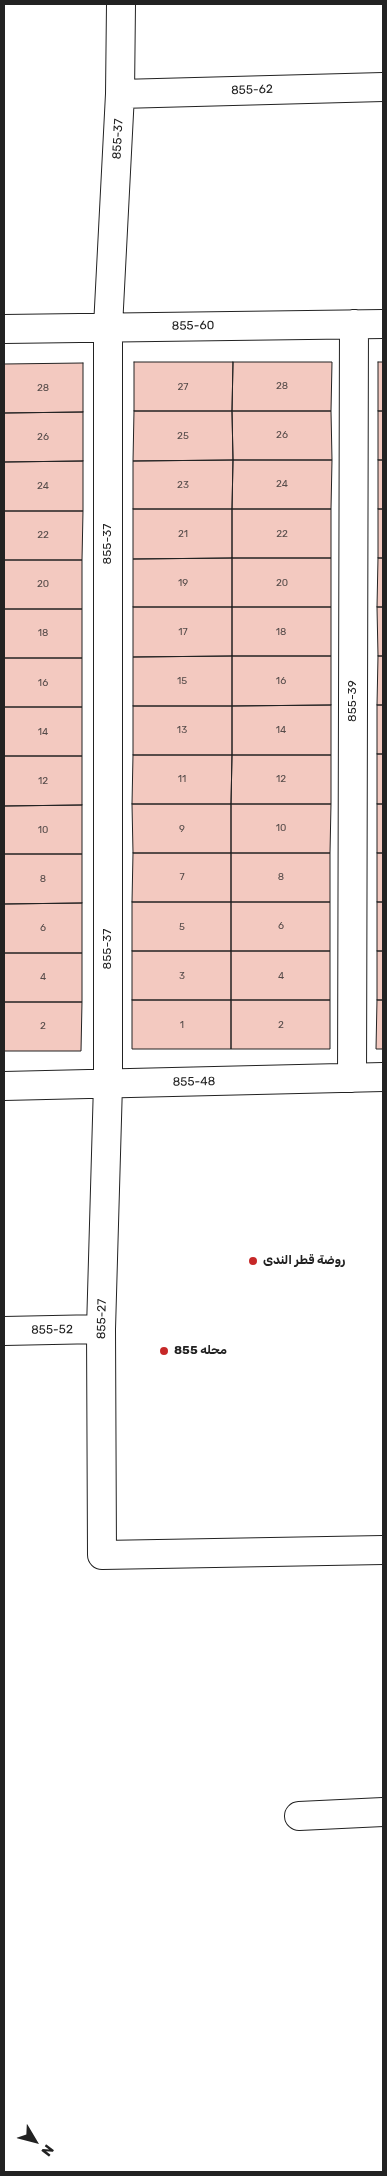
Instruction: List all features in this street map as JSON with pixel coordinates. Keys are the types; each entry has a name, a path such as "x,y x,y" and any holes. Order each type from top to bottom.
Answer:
{"street":[{"name":"855-37","path":"108,1084 108,327 120,94 122,4"},
{"name":"855-62","path":"120,94 383,87"},
{"name":"855-39","path":"352,1078 354,324"},
{"name":"855-60","path":"4,329 383,324"},
{"name":"855-48","path":"4,1086 383,1077"},
{"name":"855-27","path":"108,1084 101,1329 102,1555 383,1550"},
{"name":"855-52","path":"4,1331 101,1329"},
{"path":"299,1816 383,1812"}],"building":[{"path":"134,362 233,362 232,411 134,411"},
{"path":"233,362 332,362 331,411 232,411"},
{"path":"378,362 383,362 383,411 378,411"},
{"path":"83,363 83,412 4,413 4,364"},
{"path":"134,411 232,411 233,460 133,461"},
{"path":"232,411 331,411 332,460 233,460"},
{"path":"378,411 383,411 383,460 378,460"},
{"path":"83,412 83,461 4,462 4,413"},
{"path":"233,460 232,509 133,509 133,461"},
{"path":"233,460 332,460 331,509 232,509"},
{"path":"378,460 383,460 383,509 378,509"},
{"path":"83,461 83,511 4,511 4,462"},
{"path":"133,509 232,509 232,558 133,559"},
{"path":"232,509 331,509 331,558 232,558"},
{"path":"378,509 383,509 383,558 378,558"},
{"path":"4,511 83,511 82,560 4,560"},
{"path":"232,558 232,607 133,607 133,559"},
{"path":"232,558 331,558 331,607 232,607"},
{"path":"378,558 383,558 383,607 377,607"},
{"path":"4,560 82,560 82,609 4,609"},
{"path":"133,607 232,607 232,656 133,657"},
{"path":"232,607 331,607 331,656 232,656"},
{"path":"377,607 383,607 383,656 378,656"},
{"path":"4,609 82,609 82,658 4,658"},
{"path":"232,656 232,706 133,706 133,657"},
{"path":"232,656 331,656 331,705 232,706"},
{"path":"378,656 383,656 383,705 377,705"},
{"path":"4,658 82,658 82,707 4,707"},
{"path":"331,705 331,755 232,755 232,706"},
{"path":"377,705 383,705 383,754 377,754"},
{"path":"133,706 232,706 232,755 133,755"},
{"path":"4,707 82,707 82,756 4,756"},
{"path":"377,754 383,754 383,804 377,804"},
{"path":"133,755 232,755 231,804 132,804"},
{"path":"232,755 331,755 331,804 231,804"},
{"path":"4,756 82,756 82,805 4,806"},
{"path":"132,804 231,804 231,853 133,853"},
{"path":"231,804 331,804 330,853 231,853"},
{"path":"377,804 383,804 383,853 377,853"},
{"path":"82,805 82,854 4,854 4,806"},
{"path":"133,853 231,853 231,902 132,902"},
{"path":"231,853 330,853 330,902 231,902"},
{"path":"377,853 383,853 383,902 377,902"},
{"path":"4,854 82,854 82,903 4,904"},
{"path":"132,902 231,902 231,951 132,951"},
{"path":"231,902 330,902 330,951 231,951"},
{"path":"377,902 383,902 383,951 377,951"},
{"path":"82,903 82,953 4,953 4,904"},
{"path":"132,951 231,951 231,1000 132,1000"},
{"path":"231,951 330,951 330,1000 231,1000"},
{"path":"377,951 383,951 383,1000 377,1000"},
{"path":"4,953 82,953 82,1002 4,1002"},
{"path":"132,1000 231,1000 231,1049 132,1049"},
{"path":"231,1000 330,1000 330,1049 231,1049"},
{"path":"377,1000 383,1000 383,1049 376,1049"},
{"path":"4,1002 82,1002 81,1051 4,1051"}],"place":[{"name":"روضة قطر الندى","path":"253,1261"},
{"name":"محله 855","path":"164,1351"}]}
